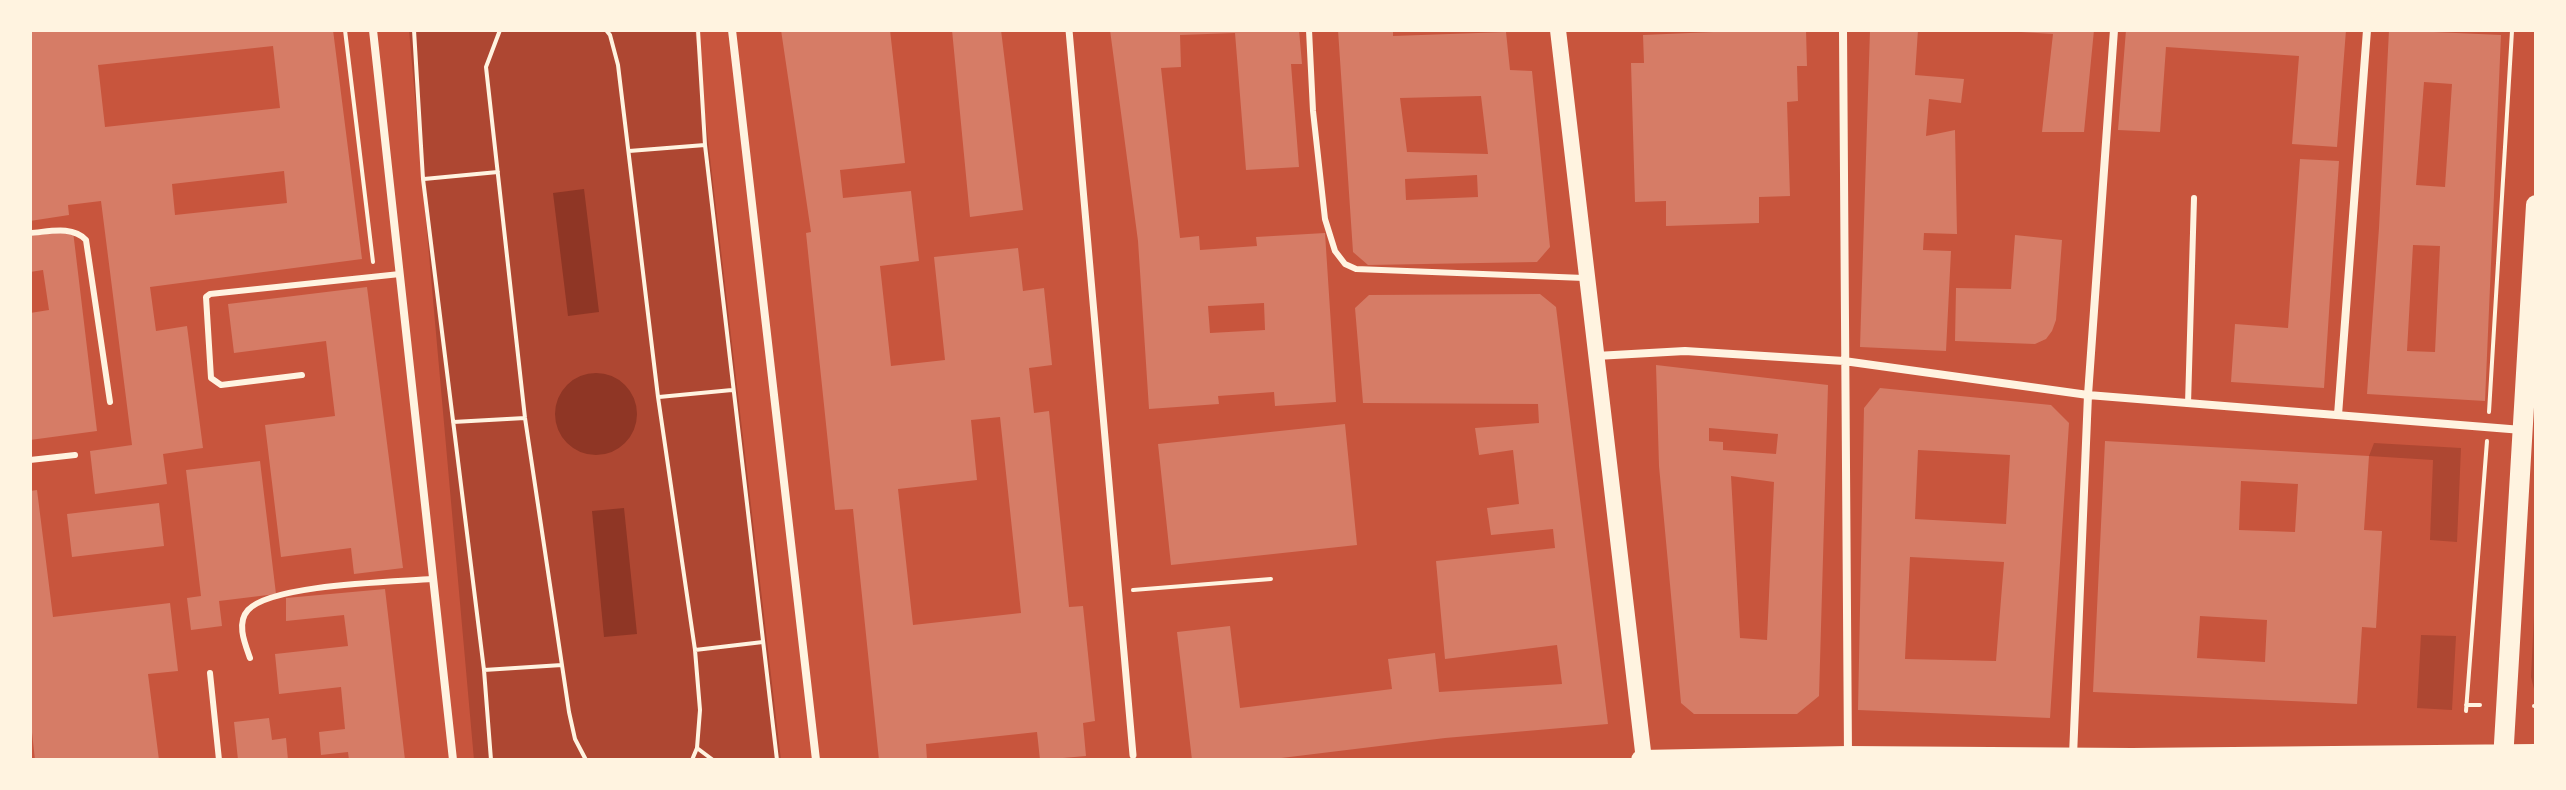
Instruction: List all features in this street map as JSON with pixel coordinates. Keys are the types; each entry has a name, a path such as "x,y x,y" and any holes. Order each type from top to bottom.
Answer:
{"main road":[{"path":"1558,30 1643,760 1848,756 2073,759 2503,757 2536,754"},
{"path":"2503,757 2536,205"}],"street":[{"path":"373,30 453,760"},
{"path":"732,30 816,760"},
{"path":"1069,30 1133,755"},
{"path":"1843,30 1848,756"},
{"path":"2073,759 2088,395 2114,30"},
{"path":"2338,415 2367,30"},
{"path":"1595,356 1685,351 1844,361 2088,395 2522,430"}],"lane":[{"path":"1309,30 1313,111 1325,219 1335,251 1345,264 1356,269 1586,278"},
{"path":"2188,404 2194,198"},
{"path":"30,233 70,230 80,233 86,240 110,402"},
{"path":"302,375 221,385 214,383 211,378 206,297 210,294 400,274"},
{"path":"30,460 75,455"},
{"path":"250,658 243,639 243,619 248,610 263,600 311,590 432,579"},
{"path":"210,673 219,760"}],"path":[{"path":"345,30 375,277"},
{"path":"414,30 423,179 484,670 491,760"},
{"path":"500,30 486,67 525,418 575,739 586,760"},
{"path":"617,30 608,32 618,65 658,397 695,650 700,710 697,748 692,760"},
{"path":"698,30 705,145 777,760"},
{"path":"2480,705 2466,708 2488,429 2512,31"},
{"path":"629,151 705,145"},
{"path":"423,179 498,172"},
{"path":"658,397 732,390"},
{"path":"453,422 525,418"},
{"path":"1119,592 1271,579"},
{"path":"695,650 763,642"},
{"path":"484,670 562,665"},
{"path":"697,748 713,760"}],"shaded area":[{"path":"409,30 695,30 781,760 474,760"},
{"path":"584,189 599,312 568,316 553,193"},
{"path":"596,373 612,376 625,385 634,398 637,414 634,430 625,443 612,452 596,455 580,452 567,443 558,430 555,414 558,398 567,385 580,376"},
{"path":"2374,443 2461,448 2457,542 2430,540 2433,460 2369,456"},
{"path":"624,508 637,634 604,637 592,511"},
{"path":"2536,575 2536,697 2531,677"},
{"path":"2421,635 2456,636 2452,710 2417,708"}],"building":[{"path":"30,30 333,30 362,259 150,287 156,331 187,326 203,448 163,454 167,484 95,494 90,451 132,445 101,201 68,205 69,215 30,221","holes":["273,46 280,108 105,127 98,65","284,171 287,203 175,215 172,184"]},
{"path":"781,30 890,30 905,163 840,170 843,198 911,191 919,261 880,266 891,366 945,360 934,257 1018,248 1023,291 1044,288 1052,365 1029,368 1034,413 1049,411 1069,607 1083,606 1095,721 1083,723 1086,756 1040,760 1037,732 926,744 927,760 879,760 853,509 835,510 806,233 811,232","holes":["1000,417 1021,613 913,625 898,489 977,480 971,420"]},
{"path":"952,30 1001,30 1023,210 970,217"},
{"path":"1110,30 1299,30 1302,64 1291,64 1299,167 1246,170 1235,33 1180,35 1181,67 1161,68 1180,238 1199,236 1200,250 1257,246 1256,237 1325,233 1336,402 1275,406 1274,392 1218,396 1219,404 1149,409 1138,241","holes":["1264,303 1265,330 1210,333 1208,306"]},
{"path":"1338,30 1393,30 1393,36 1506,32 1510,70 1532,71 1550,247 1537,262 1368,265 1353,252","holes":["1481,96 1488,154 1407,152 1400,98","1477,175 1478,197 1406,200 1405,179"]},
{"path":"1806,30 1807,66 1797,66 1798,101 1787,102 1790,196 1759,197 1759,223 1666,226 1666,201 1635,202 1631,63 1644,63 1643,35"},
{"path":"1870,30 1918,30 1915,75 1964,79 1961,103 1929,99 1926,136 1955,130 1957,234 1924,233 1923,250 1951,251 1946,351 1860,347"},
{"path":"2021,30 2094,30 2084,132 2042,132 2053,34"},
{"path":"2126,30 2346,30 2337,147 2292,144 2299,56 2166,47 2160,132 2118,130"},
{"path":"2389,30 2501,35 2485,401 2367,394","holes":["2424,82 2452,84 2445,187 2416,185","2413,245 2440,246 2435,352 2407,351"]},
{"path":"2300,159 2339,161 2324,388 2231,382 2235,324 2288,328"},
{"path":"73,231 97,431 30,440 30,313 49,310 43,270 30,272 30,236"},
{"path":"2015,235 2062,240 2056,320 2052,331 2046,339 2035,344 1955,341 1956,288 2011,289"},
{"path":"367,287 403,568 354,574 351,548 281,557 265,425 335,416 326,341 234,353 228,304"},
{"path":"1540,294 1556,307 1608,724 1445,738 1265,760 1192,760 1177,632 1230,626 1240,708 1392,689 1388,659 1435,653 1439,692 1562,684 1557,645 1445,659 1436,561 1555,548 1553,529 1491,535 1487,508 1519,504 1513,450 1479,455 1475,428 1539,423 1538,404 1363,403 1355,308 1369,295"},
{"path":"1656,365 1828,385 1819,696 1797,714 1694,714 1681,703 1659,466","holes":["1709,428 1778,434 1776,454 1723,450 1723,442 1709,441","1731,476 1774,482 1767,640 1740,638"]},
{"path":"1880,388 2051,405 2069,423 2050,718 1858,710 1864,408","holes":["1918,450 2010,455 2006,524 1915,519","1910,557 2004,562 1996,661 1905,659"]},
{"path":"1345,424 1357,545 1171,565 1158,444"},
{"path":"2105,441 2369,456 2364,530 2382,531 2376,628 2362,627 2357,704 2093,692","holes":["2241,481 2298,484 2295,532 2239,530","2200,616 2267,620 2265,662 2197,658"]},
{"path":"260,461 276,594 219,601 222,626 191,630 187,598 201,596 186,470"},
{"path":"37,490 53,617 170,603 178,671 148,674 159,760 35,760 30,714 30,491"},
{"path":"159,503 164,546 72,557 67,514"},
{"path":"385,589 405,760 349,760 348,752 321,755 319,732 345,729 341,687 279,694 275,654 348,646 344,615 286,621 286,598"},
{"path":"269,718 272,740 286,738 288,760 238,760 234,722"}]}
